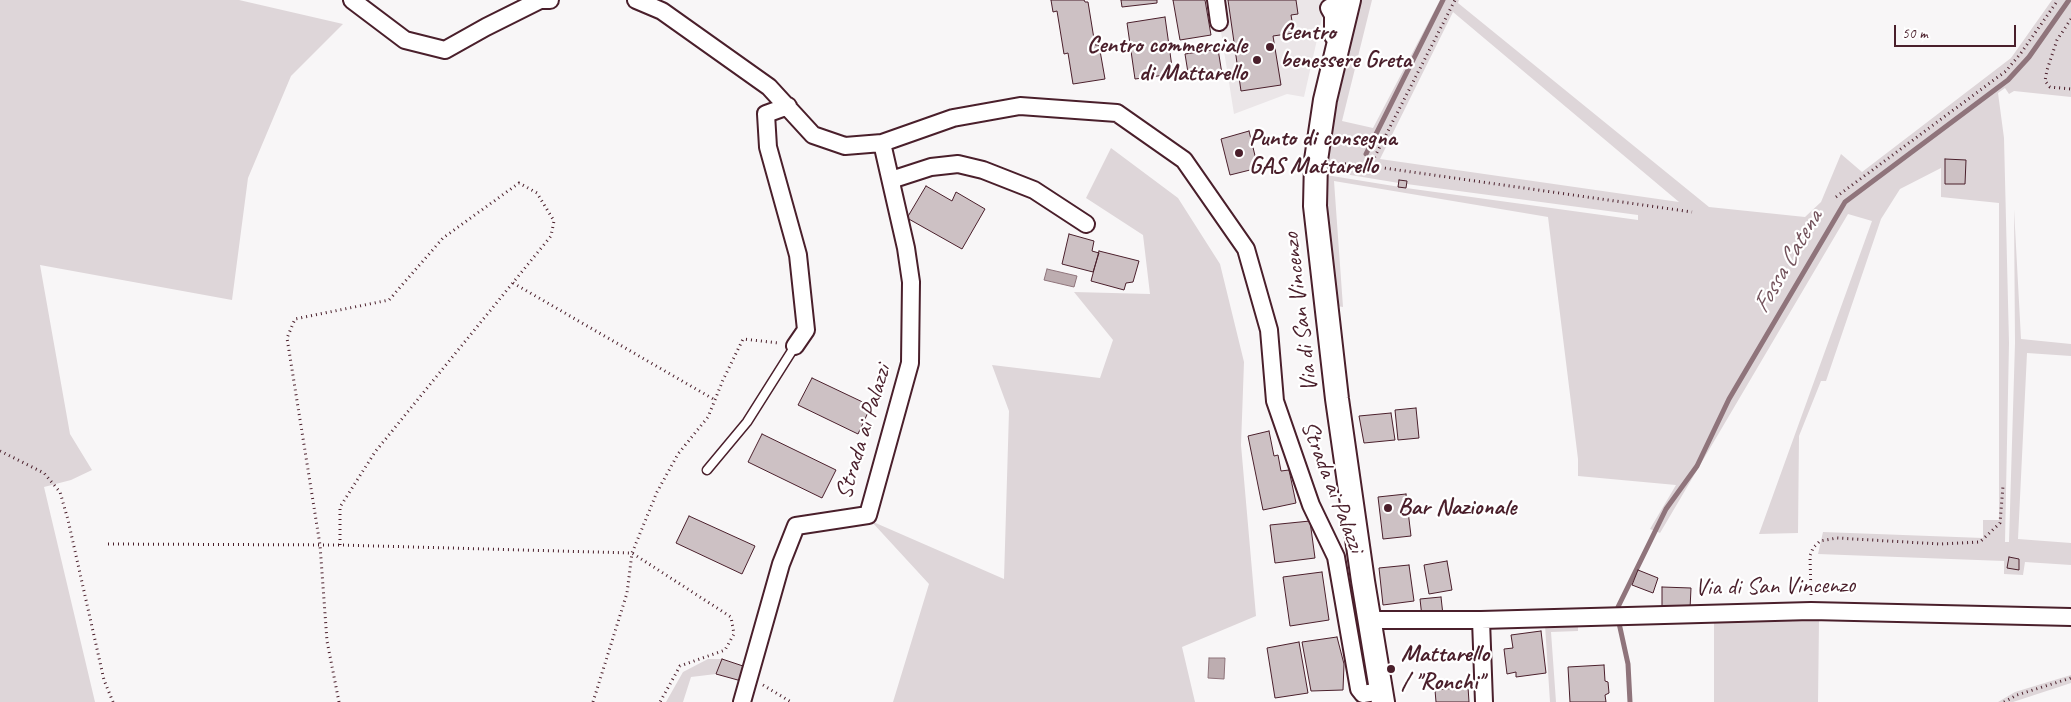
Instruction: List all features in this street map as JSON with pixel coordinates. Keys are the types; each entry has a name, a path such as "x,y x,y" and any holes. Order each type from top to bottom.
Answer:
{"main road":[{"name":"Via di San Vincenzo","path":"1349,0 1325,100 1316,160 1315,206 1337,399 1369,620 1366,665 1375,695"}],"street":[{"path":"352,0 405,40 446,50 486,27 540,0 550,0"},
{"name":"Strada ai Palazzi","path":"636,0 662,11 688,28 769,87 813,135 845,146 882,143 953,118 1020,106 1117,113 1184,160 1246,249 1269,330 1275,401 1311,505 1336,557 1352,656 1366,665"},
{"path":"1216,0 1219,22"},
{"path":"1338,0 1336,4 1328,8 1333,15 1333,36 1339,42"},
{"path":"788,106 766,114 768,147 798,255 806,330 795,346"},
{"name":"Strada ai Palazzi","path":"742,702 781,564 796,526 868,515 910,363 911,282 906,248 882,143"},
{"path":"891,180 931,167 958,164 983,170 1034,190 1086,224"},
{"name":"Via di San Vincenzo","path":"1369,620 1480,620 1810,611 2071,616"},
{"path":"1480,620 1484,702"}],"lane":[{"path":"707,470 747,422 795,346"}],"path":[{"path":"1370,166 1455,0"},
{"path":"1836,197 2006,71 2058,0"},
{"path":"2071,19 2057,40 2045,81 2050,87 2071,89"},
{"path":"1316,160 1692,212"},
{"path":"339,702 327,641 320,545 287,338 295,319 389,300 443,238 519,183 537,193 554,221 551,236 375,452 340,507 340,545"},
{"path":"513,283 715,400"},
{"path":"593,702 627,593 632,553 657,492 678,454 708,417 743,339 795,346"},
{"path":"0,451 44,473 60,492 104,680 113,702"},
{"path":"1810,611 1810,556 1813,548 1820,541 1837,538 1940,544 1980,542 2000,523 2003,486"},
{"path":"108,544 340,545 632,553 731,617 734,634 725,650 680,666 660,702"},
{"path":"749,678 791,702"},
{"path":"2004,702 2018,695 2071,678"}],"shaded area":[{"path":"0,0 239,0 343,24 291,76 248,178 232,300 40,265 70,434 92,470 71,480 44,487 95,702 0,702"},
{"path":"1223,0 1326,0 1304,97 1287,94 1234,114 1221,32 1226,24"},
{"path":"1361,0 1372,0 1342,121 1373,128 1440,0 1459,0 1458,3 1709,207 1805,217 1821,202 1841,154 1862,172 2011,58 2052,0 2071,0 2071,97 2014,91 2009,94 2005,88 1998,93 2004,138 2009,343 2005,542 2009,542 2015,343 2014,209 2021,339 2071,344 2071,356 2027,353 2018,539 2071,543 2071,565 2025,562 2023,575 2004,574 2004,561 1818,554 1823,532 1983,538 1983,520 1999,520 1999,203 1941,197 1941,168 1900,189 1881,219 1826,381 1821,381 1799,436 1798,533 1759,534 1872,221 1848,214 1660,533 1650,529 1676,485 1578,476 1578,459 1548,217 1334,181 1343,307 1337,306 1328,229 1326,175 1638,220 1638,215 1399,183 1326,171 1331,131","holes":["1453,12 1679,202 1380,159"]},
{"path":"1111,148 1178,198 1220,264 1244,362 1241,445 1256,616 1182,647 1195,702 893,702 929,584 871,521 1004,579 1009,411 992,365 1100,378 1113,340 1074,292 1150,294 1143,235 1086,198"},
{"path":"1047,269 1077,276 1074,287 1044,280"},
{"path":"1853,616 1819,621 1818,702 1714,702 1714,620"},
{"path":"1545,625 1578,625 1578,631 1551,632 1556,702 1550,702"},
{"path":"1209,658 1225,658 1224,679 1208,678"},
{"path":"708,659 722,659 716,674 691,677 683,702 666,702 683,672"},
{"path":"2071,675 2071,683 2013,702 1998,702 2015,692"}],"building":[{"path":"1051,0 1084,0 1088,2 1095,45 1099,45 1105,79 1073,84 1068,53 1064,54 1057,11 1053,12"},
{"path":"1121,0 1157,0 1157,3 1122,7"},
{"path":"1173,0 1205,0 1211,35 1180,40"},
{"name":"Centro commerciale di Mattarello","path":"1228,0 1296,0 1298,14 1291,15 1294,33 1273,36 1281,85 1241,91"},
{"path":"1165,17 1173,74 1135,79 1127,23"},
{"path":"1218,49 1222,74 1189,79 1185,54"},
{"name":"Punto di consegna GAS Mattarello","path":"1249,131 1258,168 1230,175 1221,139"},
{"path":"1945,159 1966,160 1965,184 1945,184"},
{"path":"1399,180 1407,181 1406,188 1398,187"},
{"path":"926,186 952,201 956,192 985,209 962,249 907,218"},
{"path":"1069,234 1094,241 1092,251 1099,253 1093,272 1062,264"},
{"path":"1099,251 1139,261 1133,282 1126,283 1124,290 1091,281"},
{"path":"812,378 871,406 858,434 798,405"},
{"path":"1416,408 1419,438 1398,440 1395,410"},
{"path":"1391,413 1395,440 1364,443 1359,416"},
{"path":"1269,431 1274,456 1278,455 1281,471 1289,470 1296,503 1263,510 1248,436"},
{"path":"762,434 836,470 822,498 748,462"},
{"path":"1406,494 1411,536 1383,539 1378,497"},
{"path":"689,516 755,546 742,574 676,543"},
{"path":"1310,521 1315,558 1275,563 1270,525"},
{"path":"2009,557 2019,559 2019,570 2007,568"},
{"path":"1447,561 1452,590 1429,594 1424,565"},
{"path":"1409,565 1414,601 1383,605 1379,568"},
{"path":"1638,570 1658,578 1653,593 1632,585"},
{"path":"1322,572 1329,620 1290,626 1283,577"},
{"path":"1662,587 1691,588 1690,609 1662,608"},
{"path":"1441,597 1443,615 1422,617 1420,599"},
{"path":"1541,631 1546,673 1516,677 1516,672 1507,674 1504,649 1513,648 1511,635"},
{"path":"1337,637 1344,664 1343,690 1311,691 1302,642"},
{"path":"1299,642 1308,693 1275,698 1267,648"},
{"path":"722,659 749,668 745,682 716,674"},
{"path":"1604,665 1605,681 1608,682 1609,693 1605,695 1606,702 1570,702 1568,667"},
{"path":"1468,687 1469,702 1436,702 1435,690"}],"waterway":[{"path":"1366,154 1443,0"},
{"name":"Fossa Catena","path":"1618,607 1666,509 1697,466 1729,399 1845,202 2008,80 2029,57 2069,0"},
{"name":"Fossa Catena","path":"1619,623 1628,664 1630,702"}],"place":[{"name":"Centro benessere Greta","path":"1270,47"},
{"name":"Centro commerciale di Mattarello","path":"1257,60"},
{"name":"Punto di consegna GAS Mattarello","path":"1239,153"},
{"name":"Bar Nazionale","path":"1388,508"},
{"name":"Mattarello / \"Ronchi\"","path":"1391,669"}]}
